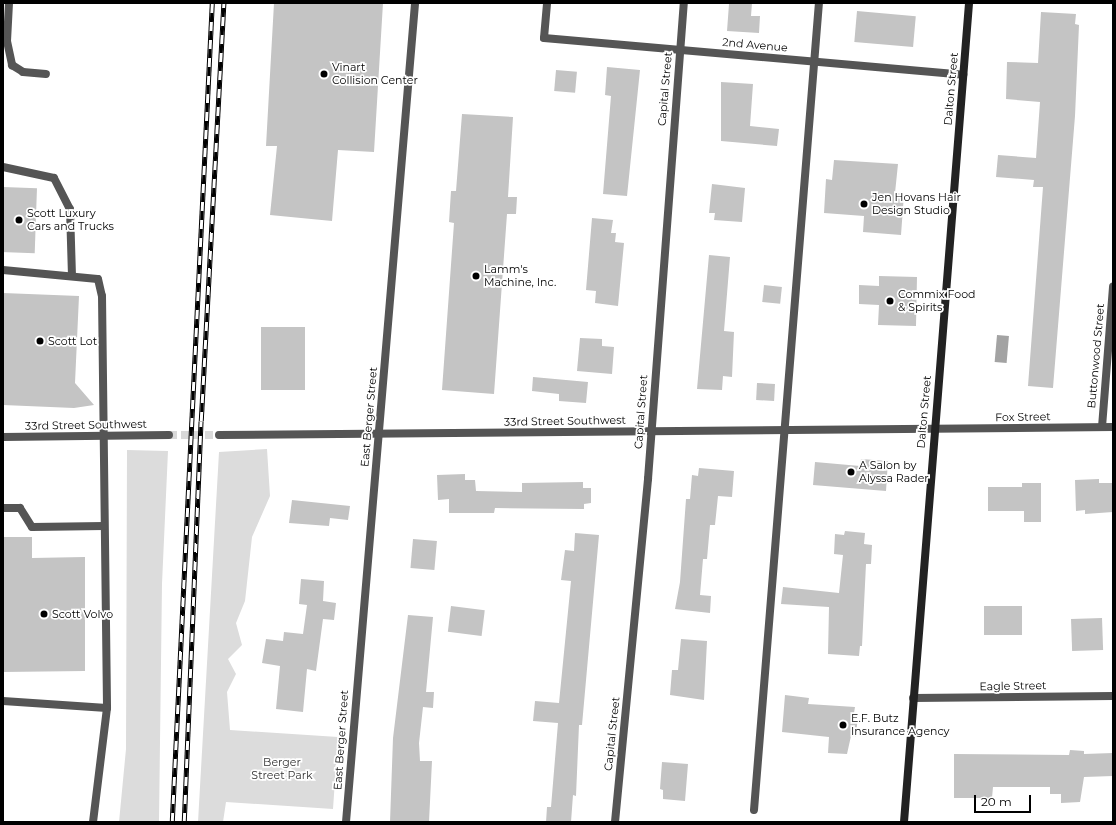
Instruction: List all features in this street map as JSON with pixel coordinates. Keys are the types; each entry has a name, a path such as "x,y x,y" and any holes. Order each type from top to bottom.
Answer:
{"main road":[{"name":"Dalton Street","path":"904,822 969,3"}],"street":[{"path":"9,3 7,41 12,65 23,72 46,74"},
{"name":"East Berger Street","path":"346,822 414,3"},
{"name":"2nd Avenue","path":"547,3 544,38 963,74"},
{"name":"Capital Street","path":"615,822 651,431 684,3"},
{"path":"754,810 819,3"},
{"path":"3,167 54,178 70,209 72,275"},
{"path":"3,270 72,275 98,279 102,296 107,708 93,822"},
{"name":"Buttonwood Street","path":"1102,427 1113,286"},
{"name":"Fox Street","path":"934,429 1113,427"},
{"name":"33rd Street Southwest","path":"219,435 934,429"},
{"name":"33rd Street Southwest","path":"3,437 168,435"},
{"path":"3,508 20,508 32,527 104,526"},
{"name":"Eagle Street","path":"914,698 1113,696"},
{"path":"3,701 107,708"}],"green space":[{"name":"Berger Street Park","path":"267,449 270,496 252,537 245,601 236,623 242,645 228,659 236,674 227,692 230,730 338,737 333,809 226,802 223,822 198,822 219,452"},
{"path":"127,450 168,451 162,584 159,822 119,822 126,749"}],"shaded area":[{"path":"997,335 1009,336 1007,363 995,362"}],"building":[{"name":"Vinart Collision Center","path":"274,3 383,3 374,152 338,150 332,221 270,215 277,146 266,146"},
{"path":"752,3 751,16 760,16 759,33 727,31 729,4"},
{"path":"857,11 916,16 913,47 854,42"},
{"path":"1041,12 1076,14 1075,24 1079,25 1075,116 1053,388 1028,386 1043,187 1033,187 1034,180 996,177 998,155 1036,158 1040,102 1006,99 1007,62 1038,63"},
{"path":"607,67 640,70 627,196 603,194 611,96 605,95"},
{"path":"556,70 577,72 575,93 554,91"},
{"path":"721,82 753,84 750,126 779,129 777,146 721,141"},
{"name":"Lamm's Machine, Inc.","path":"462,114 513,117 508,197 517,197 516,214 507,214 494,394 442,390 454,223 449,222 451,191 456,191"},
{"name":"Jen Hovans Hair Design Studio","path":"834,160 898,164 895,193 904,194 901,235 863,232 864,216 824,213 826,179 832,180"},
{"path":"712,184 745,188 742,222 714,220 715,213 709,213"},
{"name":"Scott Luxury Cars and Trucks","path":"3,187 37,188 35,253 3,252"},
{"path":"592,218 613,220 611,233 616,233 615,242 624,243 618,306 595,303 596,291 586,290"},
{"path":"709,255 730,257 724,331 734,332 732,377 723,376 722,390 697,389"},
{"name":"Commix Food & Spirits","path":"879,276 917,277 916,326 878,325 879,305 859,304 859,285 879,286"},
{"path":"764,285 782,287 780,304 762,302"},
{"name":"Scott Lot","path":"3,293 79,296 75,383 94,405 74,408 3,405"},
{"path":"261,327 305,327 305,390 261,390"},
{"path":"580,338 602,339 602,346 614,347 612,374 577,371"},
{"path":"533,377 588,382 586,403 559,401 559,394 532,391"},
{"path":"757,383 775,384 774,401 756,400"},
{"name":"A Salon by Alyssa Rader","path":"861,459 888,461 886,491 813,485 815,462 860,466"},
{"path":"699,468 734,471 732,497 718,496 715,525 710,525 707,559 703,559 700,595 711,596 710,613 675,609 680,582 686,499 690,499 692,475 698,476"},
{"path":"465,474 465,480 475,480 476,491 522,492 522,483 583,482 583,488 591,488 591,503 584,504 584,509 495,508 494,513 449,513 449,499 438,500 437,475"},
{"path":"1099,479 1099,483 1113,483 1113,512 1085,514 1085,510 1076,511 1075,480"},
{"path":"1022,483 1041,483 1041,522 1024,522 1024,511 988,511 988,487 1022,487"},
{"path":"292,500 350,506 348,520 330,518 329,526 289,523"},
{"path":"845,531 865,533 864,544 872,545 871,564 866,564 862,646 860,646 859,656 828,654 829,607 781,604 783,587 839,593 843,555 834,554 835,534 844,535"},
{"path":"575,533 599,535 582,725 579,725 576,796 573,795 571,822 546,822 547,807 551,807 558,723 533,721 535,701 559,703 571,581 561,580 565,550 574,551"},
{"name":"Scott Volvo","path":"3,537 32,537 32,558 85,557 85,671 3,672"},
{"path":"413,539 437,541 434,570 410,568"},
{"path":"301,579 324,581 323,601 336,603 334,620 323,619 316,671 307,669 303,712 276,709 280,666 262,663 266,639 283,641 284,632 303,634 307,605 299,604"},
{"path":"451,606 485,610 482,636 448,632"},
{"path":"984,606 1022,606 1022,635 984,635"},
{"path":"408,615 433,617 426,692 434,692 433,708 423,707 419,743 420,761 432,761 429,822 390,822 393,738"},
{"path":"1102,618 1103,650 1072,651 1071,619"},
{"path":"681,639 707,641 704,700 670,695 672,670 678,670"},
{"path":"785,695 809,698 808,704 855,707 854,713 858,713 856,737 851,736 847,754 828,753 829,737 782,732"},
{"path":"1070,750 1084,751 1084,754 1113,753 1113,776 1084,777 1080,802 1061,803 1061,794 1050,794 1050,787 993,787 992,798 954,798 954,754 1069,755"},
{"path":"662,762 688,764 685,801 663,799 663,790 660,789"}],"tunnel":[{"path":"169,435 219,435"}],"railway":[{"path":"172,822 212,3"},
{"path":"184,822 201,421 224,3"}],"place":[{"name":"Vinart Collision Center","path":"324,74"},
{"name":"Jen Hovans Hair Design Studio","path":"864,204"},
{"name":"Scott Luxury Cars and Trucks","path":"19,220"},
{"name":"Lamm's Machine, Inc.","path":"476,276"},
{"name":"Commix Food & Spirits","path":"890,301"},
{"name":"Scott Lot","path":"40,341"},
{"name":"A Salon by Alyssa Rader","path":"851,472"},
{"name":"Scott Volvo","path":"44,614"},
{"name":"E.F. Butz Insurance Agency","path":"843,725"}]}
